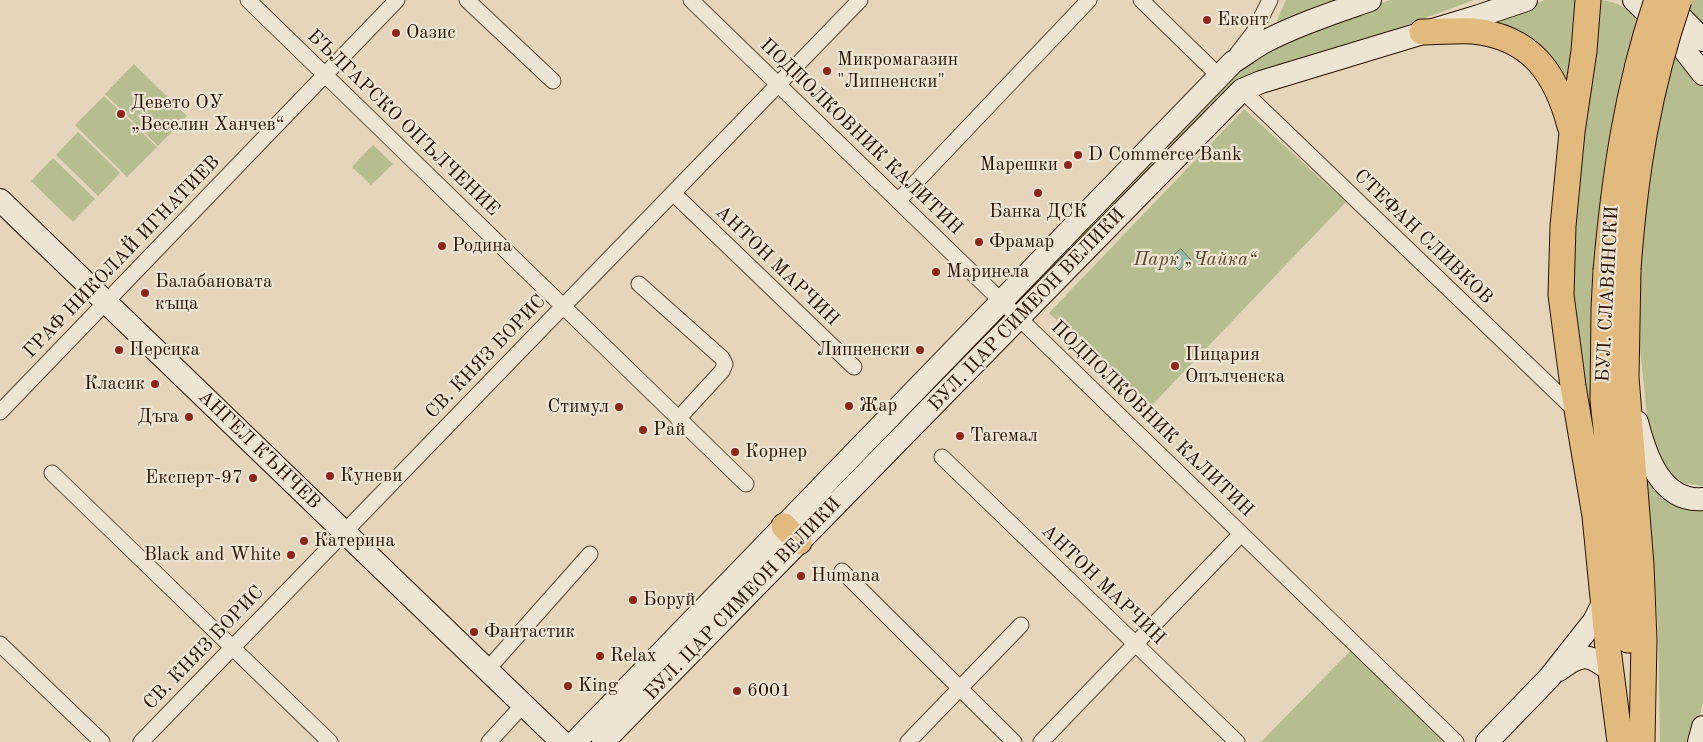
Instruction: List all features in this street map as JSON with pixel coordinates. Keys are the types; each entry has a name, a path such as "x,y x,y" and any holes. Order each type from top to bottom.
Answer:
{"main road":[{"name":"БУЛ. ЦАР СИМЕОН ВЕЛИКИ","path":"603,742 1001,301 1223,72 1249,50 1275,37 1313,20 1370,0"},
{"path":"1479,16 1505,0"},
{"name":"БУЛ. ЦАР СИМЕОН ВЕЛИКИ","path":"575,742 1019,318 1242,90 1260,82 1526,0"},
{"path":"1588,0 1584,51 1572,132 1563,226 1561,296 1595,516 1620,742"},
{"path":"1634,0 1682,47 1703,74"},
{"name":"БУЛ. СЛАВЯНСКИ","path":"1642,742 1644,640 1642,583 1617,270 1611,220 1620,149 1642,50 1657,0"},
{"path":"1664,0 1703,40"},
{"name":"БУЛ. СЛАВЯНСКИ","path":"1628,742 1627,624 1603,400 1604,308 1632,215 1642,138 1660,59 1679,0"},
{"path":"1422,32 1471,31 1494,34 1518,44 1536,59 1552,77 1564,103 1572,132"},
{"name":"АНГЕЛ КЪНЧЕВ","path":"0,200 562,742"},
{"path":"1626,376 1644,448 1652,468 1663,482 1676,492 1695,500 1703,499"},
{"path":"1487,742 1549,678 1594,621 1604,601"},
{"path":"1549,678 1575,659 1584,656 1599,662 1611,671"},
{"path":"1699,742 1703,728"}],"street":[{"name":"БЪЛГАРСКО ОПЪЛЧЕНИЕ","path":"248,0 746,484"},
{"name":"ГРАФ НИКОЛАЙ ИГНАТИЕВ","path":"0,412 397,0"},
{"path":"467,0 553,81"},
{"name":"ПОДПОЛКОВНИК КАЛИТИН","path":"691,0 1456,742"},
{"name":"СВ. КНЯЗ БОРИС","path":"141,742 860,0"},
{"path":"898,201 1089,0"},
{"path":"1141,0 1223,72"},
{"name":"БУЛ. ЦАР СИМЕОН ВЕЛИКИ","path":"1223,72 1254,32 1270,0"},
{"name":"СТЕФАН СЛИВКОВ","path":"1242,90 1578,413"},
{"name":"АНТОН МАРЧИН","path":"673,193 854,367"},
{"path":"639,284 722,358 725,364 722,371 678,419"},
{"name":"АНТОН МАРЧИН","path":"942,457 1237,742"},
{"path":"52,473 330,742"},
{"path":"1041,742 1241,534"},
{"path":"487,670 590,554"},
{"path":"842,571 1014,742"},
{"path":"908,742 1021,625"},
{"path":"0,644 102,742"},
{"path":"488,742 524,705"}],"green space":[{"path":"1286,0 1345,0 1278,24 1277,20"},
{"path":"1390,0 1474,0 1252,82 1023,299 1020,299 1018,296 1247,62 1304,32"},
{"path":"1545,0 1582,0 1573,91 1480,23"},
{"path":"1595,0 1608,1 1619,5 1640,19 1621,627 1625,741 1569,294"},
{"path":"1692,0 1703,0 1703,24 1689,8"},
{"path":"1674,51 1703,88 1703,486 1683,483 1669,473 1657,459 1649,436 1640,347 1638,267 1655,124"},
{"path":"134,64 187,116 158,146 105,94"},
{"path":"104,96 157,147 127,177 75,125"},
{"name":"Парк „Чайка“","path":"1244,109 1346,202 1151,406 1049,313"},
{"path":"78,132 120,173 98,196 56,155"},
{"path":"373,145 393,164 371,185 352,167"},
{"path":"53,158 95,199 73,222 31,181"},
{"path":"1645,474 1662,496 1675,506 1692,510 1703,510 1703,703 1693,742 1660,742 1658,630"},
{"path":"1353,648 1450,742 1261,742"}],"water":[{"path":"1181,249 1191,260 1179,270 1169,260"}],"place":[{"name":"Еконт","path":"1207,20"},
{"name":"Оазис","path":"396,33"},
{"name":"Микромагазин \"Липненски\"","path":"827,71"},
{"name":"Девето ОУ „Веселин Ханчев“","path":"121,114"},
{"name":"D Commerce Bank","path":"1078,155"},
{"name":"Марешки","path":"1068,165"},
{"name":"Банка ДСК","path":"1038,193"},
{"name":"Фрамар","path":"979,242"},
{"name":"Родина","path":"442,246"},
{"name":"Маринела","path":"936,272"},
{"name":"Балабановата къща","path":"145,293"},
{"name":"Персика","path":"119,350"},
{"name":"Липненски","path":"920,350"},
{"name":"Пицария Опълченска","path":"1175,366"},
{"name":"Класик","path":"155,384"},
{"name":"Жар","path":"849,406"},
{"name":"Стимул","path":"619,407"},
{"name":"Дъга","path":"189,417"},
{"name":"Рай","path":"643,430"},
{"name":"Тагемал","path":"960,436"},
{"name":"Корнер","path":"735,452"},
{"name":"Куневи","path":"330,476"},
{"name":"Експерт-97","path":"253,478"},
{"name":"Катерина","path":"304,541"},
{"name":"Black and White","path":"291,555"},
{"name":"Humana","path":"801,576"},
{"name":"Боруй","path":"633,600"},
{"name":"Фантастик","path":"474,632"},
{"name":"Relax","path":"600,656"},
{"name":"King","path":"568,686"},
{"name":"6001","path":"737,691"}]}
